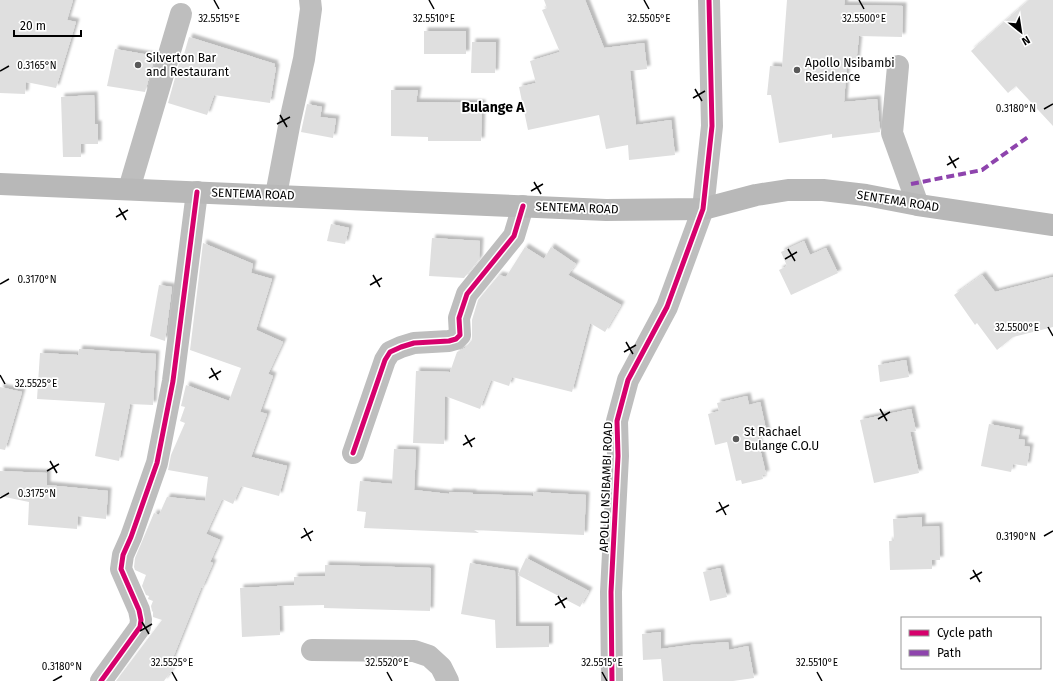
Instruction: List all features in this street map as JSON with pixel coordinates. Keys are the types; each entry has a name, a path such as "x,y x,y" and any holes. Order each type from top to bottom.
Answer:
{"main road":[{"name":"SENTEMA ROAD","path":"0,184 606,210 703,209 756,195 788,190 823,190 866,195 918,205 1053,225"}],"street":[{"path":"276,195 290,120 304,59 311,9 310,0"},
{"name":"APOLLO NSIBAMBI ROAD","path":"612,681 611,592 618,456 617,421 628,380 667,307 703,209 712,126 709,0"},
{"path":"129,189 181,14"},
{"path":"898,66 892,133 918,205"},
{"path":"101,681 140,627 141,620 139,610 121,569 123,555 131,537 157,463 173,381 197,192"},
{"path":"353,453 385,360 390,352 414,343 449,341 456,339 460,335 460,318 467,294 514,236 524,206"},
{"path":"312,650 414,651 429,656 441,667 448,681"}],"building":[{"path":"0,0 73,0 67,20 76,22 56,88 26,82 25,94 0,93"},
{"path":"544,0 585,0 604,48 644,43 647,69 630,71 636,125 671,120 675,155 629,160 628,145 606,149 599,115 528,130 519,87 536,83 530,61 560,52 542,10 547,8"},
{"path":"787,0 845,0 844,5 903,6 902,37 859,36 856,64 847,63 844,102 877,99 880,132 832,138 832,134 779,143 771,95 767,95 770,66 782,67"},
{"path":"1029,0 1053,0 1053,126 1016,86 1008,93 971,51"},
{"path":"424,31 466,31 466,54 424,54"},
{"path":"189,37 275,64 274,67 276,67 270,103 214,95 207,115 168,103 180,60 182,61"},
{"path":"472,42 496,42 495,73 471,73"},
{"path":"115,49 155,56 145,92 107,86"},
{"path":"391,90 418,90 416,102 482,103 481,141 428,141 428,137 391,136"},
{"path":"94,95 95,124 98,124 98,144 81,144 81,157 63,157 61,97"},
{"path":"307,104 322,107 320,117 336,119 333,138 301,132"},
{"path":"331,224 349,228 345,244 327,241"},
{"path":"432,238 480,241 479,259 464,278 429,276"},
{"path":"804,241 810,255 826,248 838,273 791,295 779,270 787,266 781,252"},
{"path":"203,243 253,264 251,273 272,279 256,330 283,342 268,374 273,376 260,412 267,414 251,457 287,466 279,496 241,486 233,504 222,499 206,534 220,540 210,562 213,563 201,588 172,660 176,664 164,681 116,681 162,620 153,617 151,606 153,601 148,599 149,596 146,595 142,586 146,575 135,570 134,567 135,558 154,513 159,515 167,497 205,501 208,477 168,470 171,455 185,423 180,421 185,407 181,406 186,385 229,401 241,368 190,350"},
{"path":"525,247 544,259 551,247 576,264 568,275 621,305 605,332 590,323 572,392 512,377 509,386 491,380 480,409 445,396 444,444 413,443 416,371 450,372 457,352 465,348 472,340 472,320 478,300 499,275 506,277"},
{"path":"982,275 995,292 1053,277 1053,327 1013,337 997,350 977,323 975,325 954,295"},
{"path":"159,285 172,287 165,341 150,336"},
{"path":"79,349 156,354 153,405 130,404 119,461 95,456 105,403 37,399 40,353 78,355"},
{"path":"906,360 909,377 880,382 878,365"},
{"path":"0,387 22,392 5,450 0,449"},
{"name":"St Rachael Bulange C.O.U","path":"747,396 749,405 760,402 767,434 757,436 766,474 762,475 763,479 742,484 741,480 736,481 727,442 715,445 708,414 719,411 717,403"},
{"path":"911,409 916,431 910,432 919,473 874,483 860,420"},
{"path":"989,424 1020,430 1018,439 1025,440 1024,446 1030,447 1027,466 1013,464 1011,472 981,466"},
{"path":"394,449 416,450 414,490 449,494 449,492 533,496 534,492 586,495 584,535 474,530 479,533 364,528 366,512 357,511 360,481 392,484"},
{"path":"0,471 47,473 47,485 108,491 106,519 78,516 77,529 28,525 29,502 0,496"},
{"path":"922,517 922,527 939,526 940,560 932,560 932,569 890,570 889,541 894,541 893,519"},
{"path":"526,558 589,591 580,607 518,575"},
{"path":"470,563 515,571 516,626 549,626 549,647 496,648 495,620 461,614"},
{"path":"325,565 431,568 430,611 324,608 324,605 279,606 280,635 242,637 240,588 294,585 294,577 325,576"},
{"path":"720,568 727,597 710,601 703,572"},
{"path":"661,632 661,649 728,642 729,650 748,646 754,678 733,681 663,681 661,659 643,660 642,634"}],"marked path":[{"path":"911,184 982,170 1028,137"}],"cycle path":[{"path":"612,681 611,592 618,456 617,421 628,380 667,307 703,209 712,126 709,0"},
{"path":"101,681 140,627 141,620 139,610 121,569 123,555 131,537 157,463 173,381 197,192"},
{"path":"353,453 385,360 390,352 414,343 449,341 456,339 460,335 459,318 467,294 514,236 523,206"}],"place":[{"name":"Silverton Bar and Restaurant","path":"138,65"},
{"name":"Apollo Nsibambi Residence","path":"797,70"},
{"name":"St Rachael Bulange C.O.U","path":"736,439"}],"district":[{"name":"Bulange A","path":"493,107"}]}
